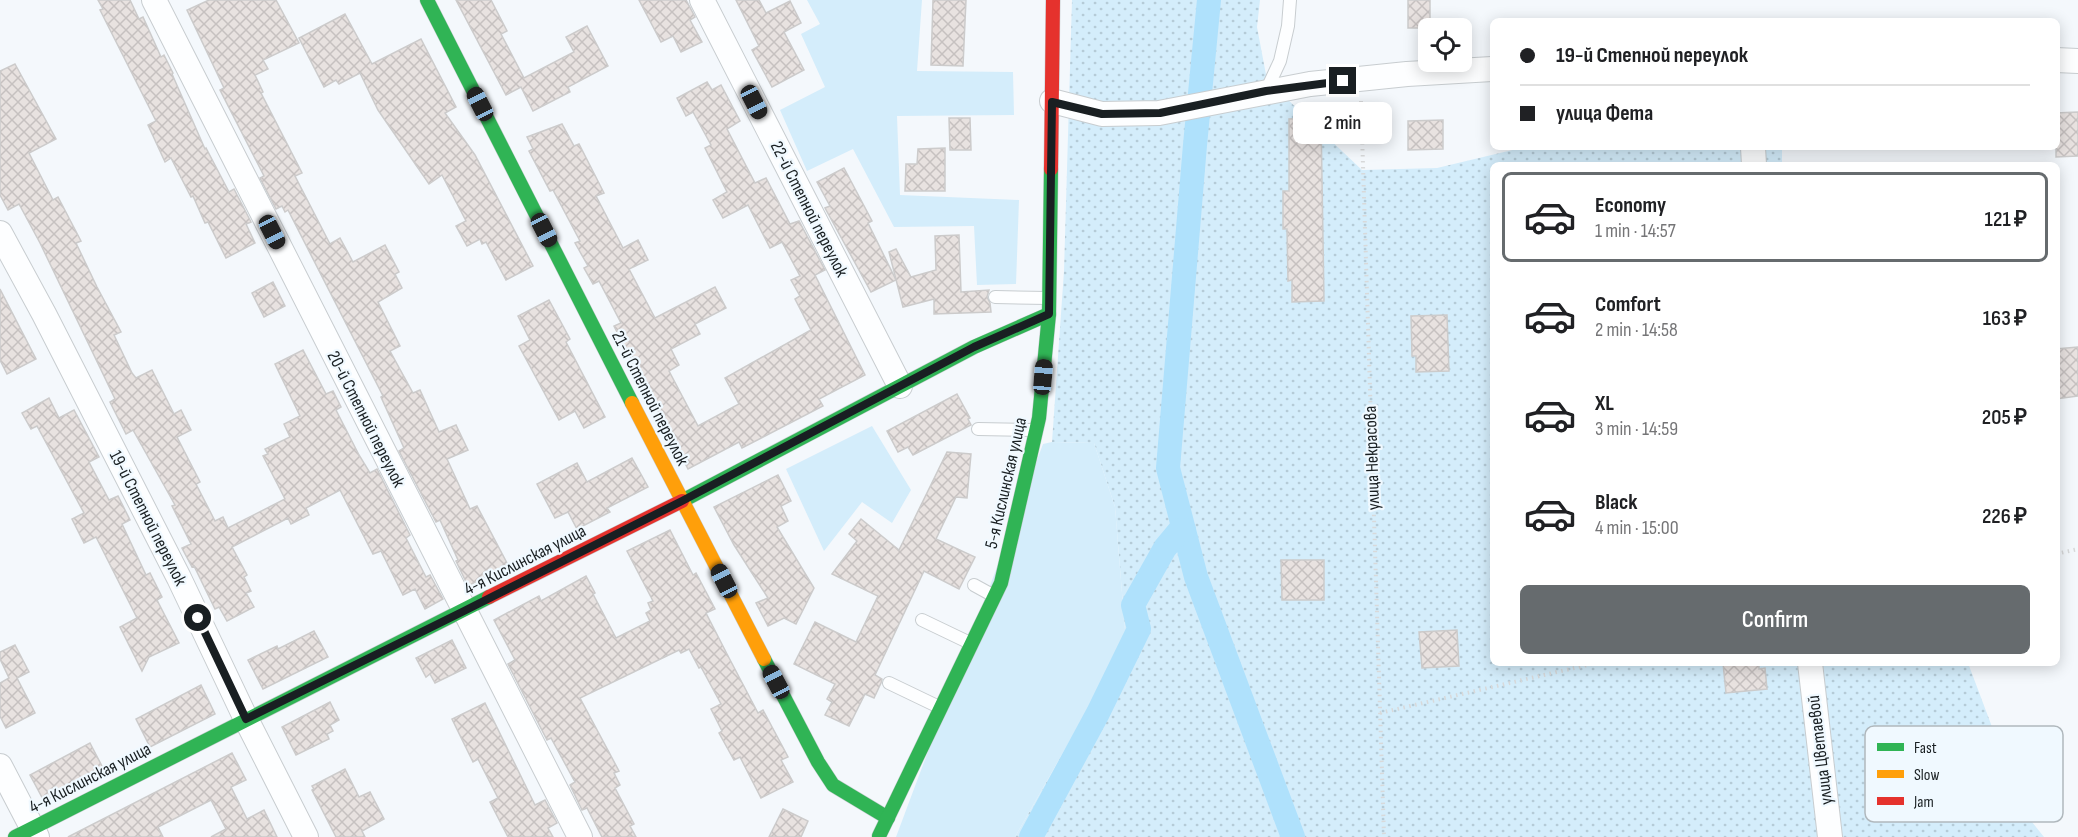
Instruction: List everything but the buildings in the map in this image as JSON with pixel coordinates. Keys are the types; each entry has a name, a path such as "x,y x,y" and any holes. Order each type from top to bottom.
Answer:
{"street":[{"name":"20-й Степной переулок","path":"154,0 580,837"},
{"name":"21-й Степной переулок","path":"427,0 682,501 818,762 833,785 888,818"},
{"name":"22-й Степной переулок","path":"702,0 900,386"},
{"name":"5-я Кислинская улица","path":"879,837 1001,583 1037,430 1049,314 1053,0"},
{"path":"2060,60 2078,61"},
{"path":"1052,102 1102,114 1160,113 1266,91 1360,79 1490,69"},
{"name":"19-й Степной переулок","path":"0,233 179,578 246,719 306,837"},
{"name":"4-я Кислинская улица","path":"28,834 246,719 682,501 974,347 1049,314"},
{"name":"улица Цветаевой","path":"1810,666 1830,837"},
{"path":"0,766 28,834"}],"lane":[{"path":"1266,91 1280,61 1288,26 1290,0"},
{"path":"995,297 1049,298"},
{"path":"978,429 1037,430"},
{"path":"974,585 994,596"},
{"path":"922,620 972,644"},
{"path":"889,682 941,708"}],"path":[{"name":"улица Некрасова","path":"1360,79 1384,837"},
{"path":"2060,553 2078,549"},
{"path":"1380,713 1583,666"}],"shaded area":[{"path":"807,0 922,0 917,71 1013,72 1014,115 897,116 900,195 1019,200 1016,284 977,285 974,226 894,227 853,149 807,171 780,110 825,87 801,34 820,24"},
{"path":"1072,0 1260,0 1257,27 1267,80 1362,170 1437,168 1512,150 1782,150 1782,162 1490,162 1490,666 1969,666 1992,726 1865,726 1865,822 2032,822 2044,837 1015,837 1126,642 1115,507 1094,443 1052,442 1064,271"},
{"path":"872,426 911,490 892,523 862,502 824,551 786,469"},
{"path":"1052,442 1094,443 1115,507 1126,642 1015,837 896,837 1043,444"}],"waterway":[{"path":"1209,0 1168,468 1196,577 1293,837"},
{"path":"1031,837 1098,713 1139,629 1133,605 1165,548 1180,530 1184,530"}],"traffic: fast":[{"path":"427,0 632,403"},
{"path":"879,836 1001,583 1039,418 1049,314 1051,169"},
{"path":"682,501 974,347 1049,314"},
{"path":"15,837 489,597"},
{"path":"764,659 818,762 833,785 888,818"}],"traffic: slow":[{"path":"632,403 764,659"}],"traffic: jam":[{"path":"1051,169 1053,0"},
{"path":"489,597 682,501"}],"route":[{"path":"198,618 246,719 682,501 974,347 1049,314 1052,102 1102,114 1160,113 1266,91 1343,81"}]}
